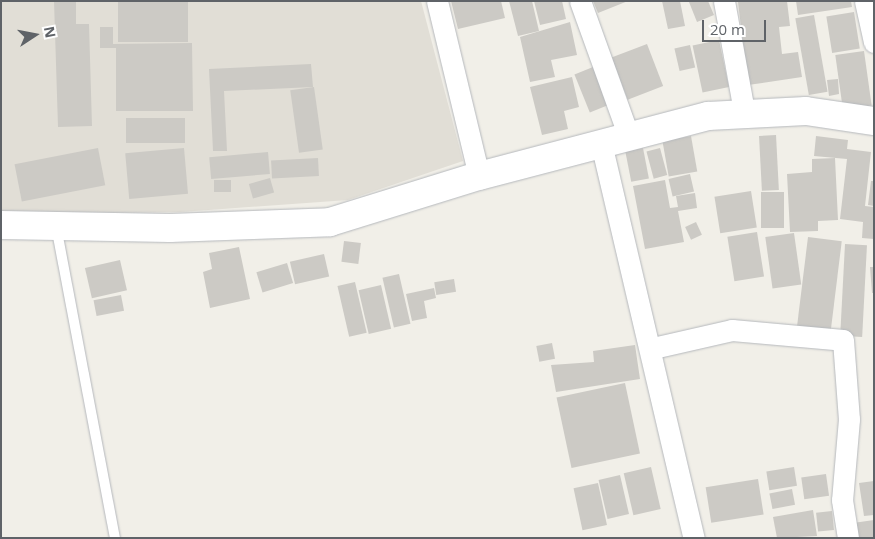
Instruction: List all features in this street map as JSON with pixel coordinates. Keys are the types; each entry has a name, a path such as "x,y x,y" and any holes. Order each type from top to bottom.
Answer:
{"street":[{"path":"437,1 479,176"},
{"path":"580,1 628,134"},
{"path":"724,1 744,111"},
{"path":"865,1 874,42"},
{"path":"1,224 170,228 330,222 479,176 628,134 744,111 806,111 874,121"},
{"path":"601,143 653,348 694,538"},
{"path":"653,348 732,330 843,340 849,419 842,500 848,538"}],"lane":[{"path":"55,225 115,538"}],"shaded area":[{"path":"1,1 421,1 463,161 348,200 181,212 1,214"}],"building":[{"path":"54,1 76,1 76,24 89,24 92,126 58,127"},
{"path":"118,1 188,1 188,42 118,42"},
{"path":"451,1 501,1 505,18 458,29"},
{"path":"509,1 532,1 539,31 518,36"},
{"path":"534,1 562,1 566,19 540,25"},
{"path":"593,1 628,1 598,13"},
{"path":"662,1 680,1 685,26 668,29"},
{"path":"708,1 714,15 697,22 689,2"},
{"path":"787,1 790,26 779,27 782,54 798,52 802,77 748,85 738,2"},
{"path":"796,1 851,1 852,7 798,15"},
{"path":"854,12 860,49 832,53 826,16"},
{"path":"814,15 828,92 809,95 795,18"},
{"path":"570,22 577,55 551,60 555,77 530,82 520,37"},
{"path":"100,27 113,27 113,44 192,43 193,111 116,111 116,48 100,48"},
{"path":"719,40 729,87 703,93 693,46"},
{"path":"647,44 663,86 628,100 612,58"},
{"path":"690,45 695,67 680,71 674,49"},
{"path":"864,51 872,105 843,110 835,55"},
{"path":"311,64 313,87 224,91 227,151 213,151 209,69"},
{"path":"593,67 608,105 590,113 574,74"},
{"path":"572,77 579,107 564,111 568,129 542,135 530,87"},
{"path":"838,79 839,94 829,96 827,80"},
{"path":"314,87 323,149 299,153 290,90"},
{"path":"126,118 185,118 185,143 126,143"},
{"path":"776,135 779,190 762,191 759,136"},
{"path":"691,136 697,171 669,176 662,141"},
{"path":"816,136 848,140 847,149 871,152 865,206 874,207 874,239 862,238 863,222 840,219 847,159 814,156"},
{"path":"98,148 105,185 22,202 15,164"},
{"path":"184,148 188,194 129,199 125,153"},
{"path":"643,148 649,178 631,182 625,151"},
{"path":"660,148 667,175 654,179 646,152"},
{"path":"268,152 270,174 211,179 209,157"},
{"path":"318,158 319,176 272,178 271,160"},
{"path":"835,158 838,220 818,221 818,231 790,232 787,174 812,172 812,159"},
{"path":"690,174 694,192 673,196 669,179"},
{"path":"270,178 274,192 253,198 249,184"},
{"path":"214,180 231,180 231,192 214,192"},
{"path":"665,180 670,208 678,207 676,196 695,193 697,208 678,211 684,242 645,249 633,186"},
{"path":"871,181 874,181 874,206 868,205"},
{"path":"751,191 757,228 720,233 714,197"},
{"path":"761,192 784,192 784,228 761,228"},
{"path":"696,222 702,235 691,240 685,227"},
{"path":"757,232 764,276 734,281 727,237"},
{"path":"794,233 801,284 773,289 765,237"},
{"path":"808,237 842,241 831,330 797,326"},
{"path":"344,241 361,243 358,264 341,262"},
{"path":"845,244 867,245 862,337 840,336"},
{"path":"239,247 250,299 210,308 203,272 212,269 209,253"},
{"path":"324,254 329,276 295,284 290,262"},
{"path":"120,260 127,290 92,298 85,268"},
{"path":"287,263 293,283 263,292 256,272"},
{"path":"870,267 874,267 874,293 872,293"},
{"path":"399,274 410,324 394,328 382,278"},
{"path":"454,279 456,292 436,295 434,282"},
{"path":"355,282 367,333 349,337 337,286"},
{"path":"381,285 391,329 369,334 359,290"},
{"path":"434,288 436,298 424,301 427,318 412,321 406,294"},
{"path":"121,295 124,311 97,316 94,300"},
{"path":"552,343 555,359 539,362 536,346"},
{"path":"635,345 640,379 556,392 551,365 594,362 593,351"},
{"path":"625,383 640,453 571,468 557,398"},
{"path":"651,467 661,509 633,515 624,473"},
{"path":"794,467 797,486 769,490 766,471"},
{"path":"826,474 829,496 804,499 801,477"},
{"path":"620,475 629,514 608,519 599,480"},
{"path":"758,479 764,515 711,523 706,487"},
{"path":"874,481 874,515 864,516 859,483"},
{"path":"598,483 607,525 582,530 574,488"},
{"path":"792,489 795,505 772,509 769,493"},
{"path":"813,510 817,536 777,538 773,517"},
{"path":"832,511 834,530 818,532 816,513"},
{"path":"874,520 874,538 856,538 853,523"}]}
